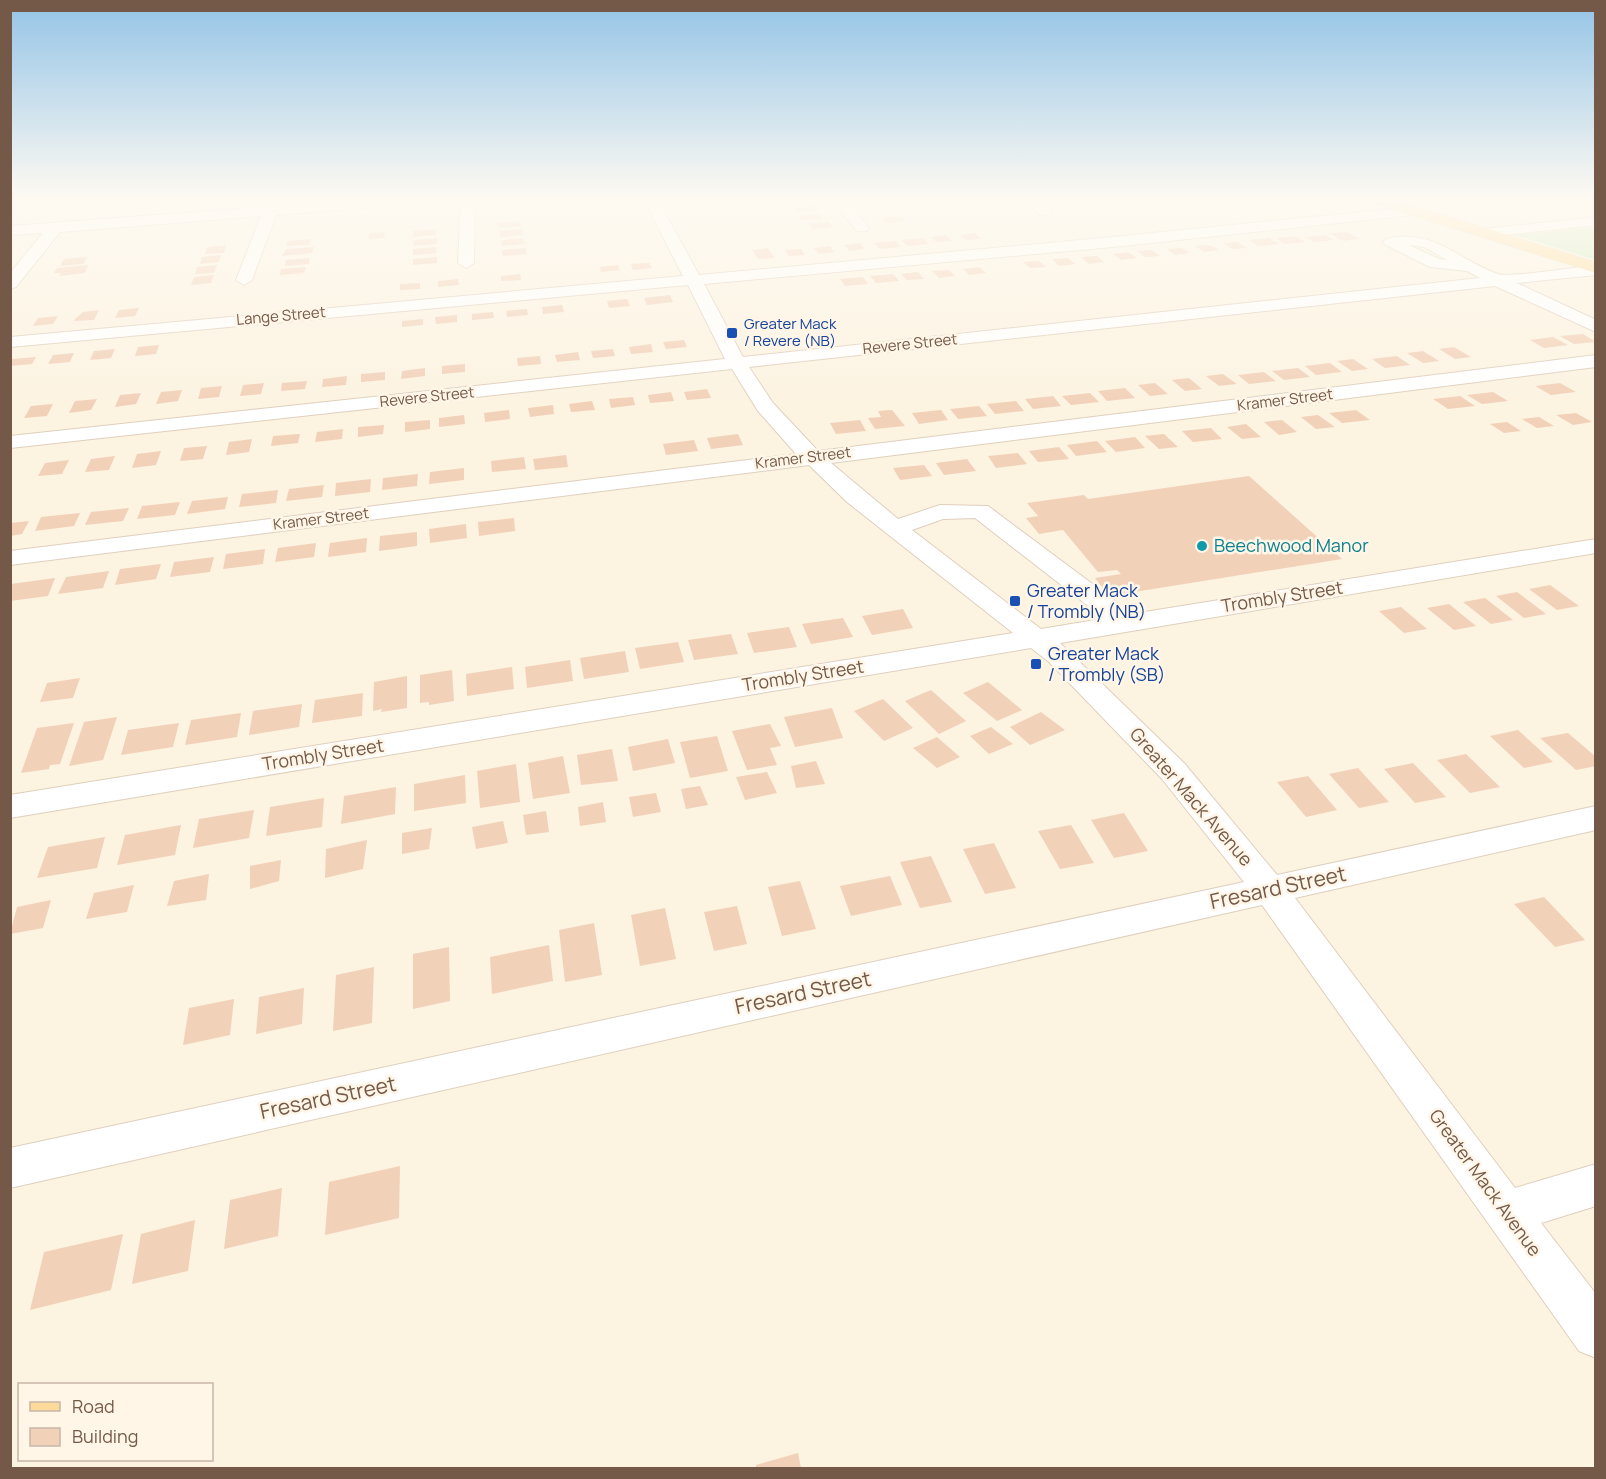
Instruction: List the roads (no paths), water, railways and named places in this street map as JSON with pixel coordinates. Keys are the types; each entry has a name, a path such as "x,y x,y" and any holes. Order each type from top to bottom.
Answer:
{"street":[{"path":"10,284 24,267"},
{"path":"244,280 249,267"},
{"name":"Greater Mack Avenue","path":"687,267 737,363 765,406 810,457 894,528 1059,656 1173,771 1270,890 1596,1334"},
{"name":"Lange Street","path":"10,342 822,267"},
{"path":"1470,267 1596,327"},
{"name":"Revere Street","path":"10,442 1596,269"},
{"name":"Kramer Street","path":"10,558 1596,361"},
{"path":"894,528 940,512 980,511 1106,606 1119,624"},
{"name":"Trombly Street","path":"10,807 1596,546"},
{"name":"Fresard Street","path":"10,1168 1596,818"},
{"path":"1506,1212 1596,1185"}],"place":[{"name":"Greater Mack / Revere (NB)","path":"732,333"},
{"name":"Beechwood Manor","path":"1202,546"},
{"name":"Greater Mack / Trombly (NB)","path":"1015,601"},
{"name":"Greater Mack / Trombly (SB)","path":"1036,664"}]}
